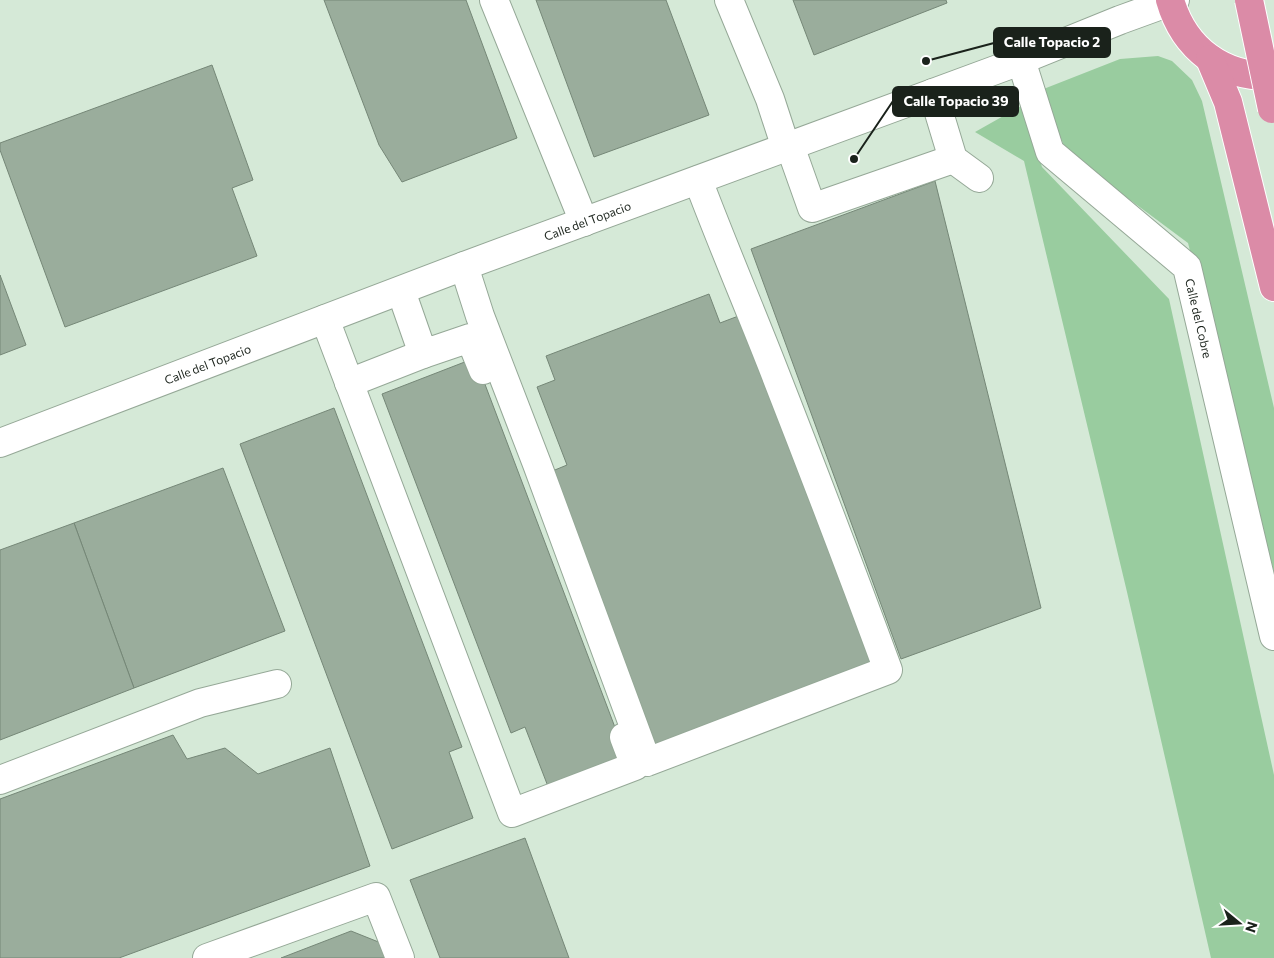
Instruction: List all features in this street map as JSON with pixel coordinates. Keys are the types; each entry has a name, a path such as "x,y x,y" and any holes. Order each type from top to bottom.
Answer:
{"highway":[{"path":"1249,0 1273,114"},
{"path":"1172,1 1179,24 1192,44 1210,59 1233,71 1259,77 1274,76"},
{"path":"1210,59 1228,102 1274,287"}],"street":[{"path":"494,0 584,222"},
{"path":"729,0 812,208 954,160"},
{"name":"Calle del Topacio","path":"0,443 464,266 1021,60 1172,1"},
{"name":"Calle del Cobre","path":"1021,60 1050,152 1187,267 1274,636"},
{"path":"933,93 954,160 979,178"},
{"path":"464,266 480,316 647,762 888,670 845,553 698,180"},
{"path":"401,291 423,354"},
{"path":"325,319 349,383 512,813 636,766 470,338 349,383"},
{"path":"0,780 200,704 277,684"},
{"path":"207,958 376,897 400,958"}],"green space":[{"path":"1158,56 1172,61 1192,80 1202,101 1274,408 1274,572 1188,243 1067,153 1041,90 1120,59"},
{"path":"1023,105 1042,167 1169,299 1274,775 1274,958 1211,958 1127,592 1024,161 975,132"}],"building":[{"path":"324,0 466,0 517,138 402,182 379,145"},
{"path":"536,0 666,0 709,115 594,157"},
{"path":"793,0 946,0 947,3 814,55"},
{"path":"212,65 253,180 232,188 257,256 65,327 0,150 0,143"},
{"path":"935,181 1041,608 901,659 751,249"},
{"path":"0,275 26,345 0,355"},
{"path":"709,294 720,323 749,312 883,664 657,751 550,472 567,465 537,387 555,380 546,356"},
{"path":"475,358 627,759 549,789 525,727 511,733 382,394"},
{"path":"334,408 462,747 449,752 473,818 392,849 240,444"},
{"path":"223,468 285,631 134,688 74,523"},
{"path":"74,523 134,688 0,740 0,550"},
{"path":"173,735 187,759 225,748 258,774 330,748 370,866 119,958 0,958 0,799"},
{"path":"525,838 569,958 440,958 410,880"},
{"path":"351,931 381,943 386,958 281,958"}],"place":[{"name":"Calle Topacio 2","path":"926,61"},
{"name":"Calle Topacio 39","path":"854,159"}]}
